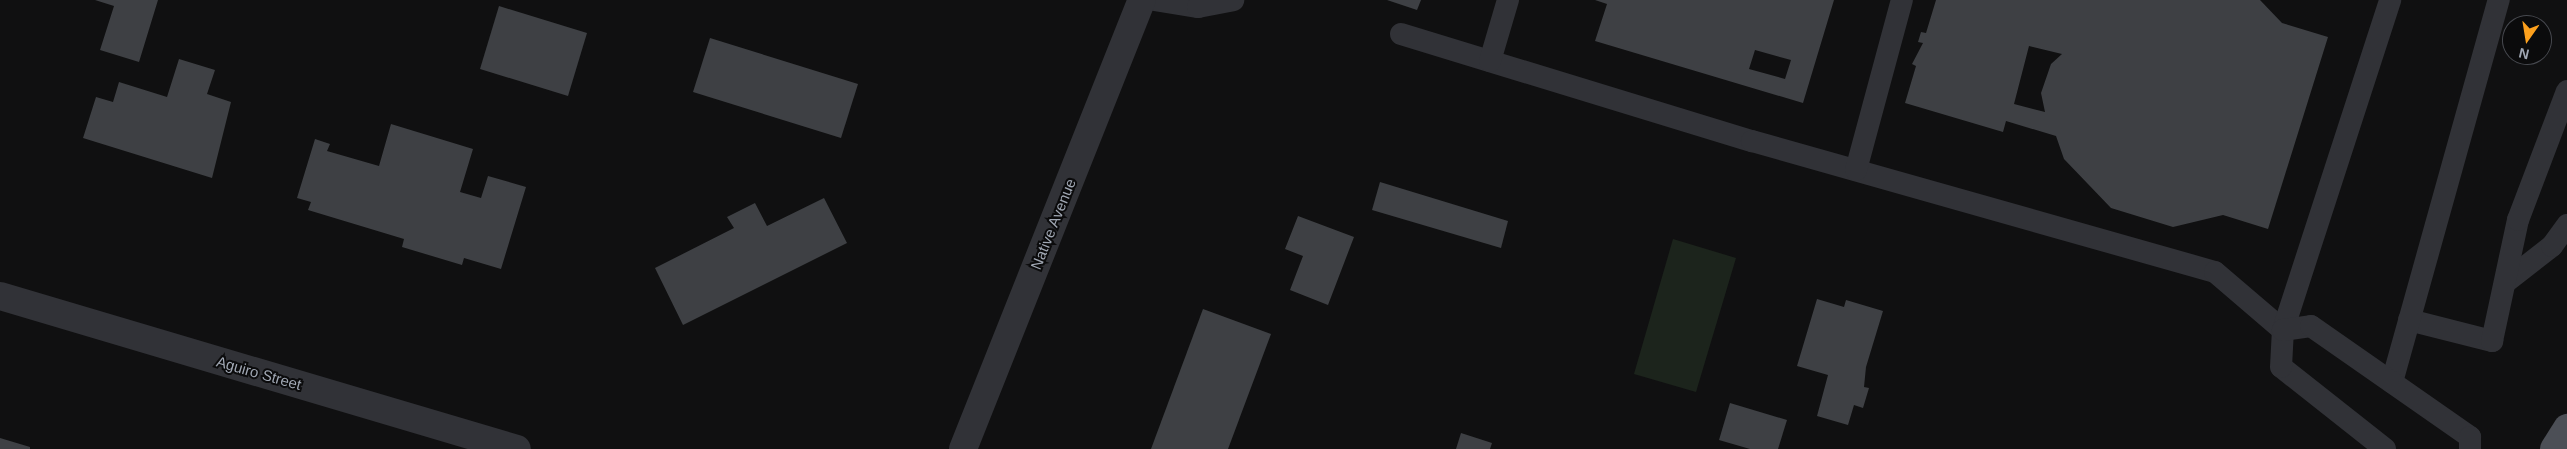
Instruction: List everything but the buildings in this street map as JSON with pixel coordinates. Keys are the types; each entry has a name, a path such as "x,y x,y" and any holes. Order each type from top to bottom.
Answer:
{"main road":[{"path":"2554,449 2567,428"}],"street":[{"name":"Native Avenue","path":"963,449 1142,0"},
{"name":"Aguiro Street","path":"0,296 518,449"}],"lane":[{"path":"1154,0 1198,6 1233,0"},
{"path":"1490,61 1508,0"},
{"path":"1856,170 1902,0"},
{"path":"2385,449 2282,367 2283,330 2390,0"},
{"path":"2392,382 2499,0"},
{"path":"1401,34 1856,170 2215,272 2283,330 2312,326 2470,437 2470,449"},
{"path":"2409,320 2492,341 2507,281 2518,220 2567,91"},
{"path":"2507,281 2552,246 2567,225"}],"shaded area":[{"path":"1673,239 1736,258 1696,392 1634,374"}]}
